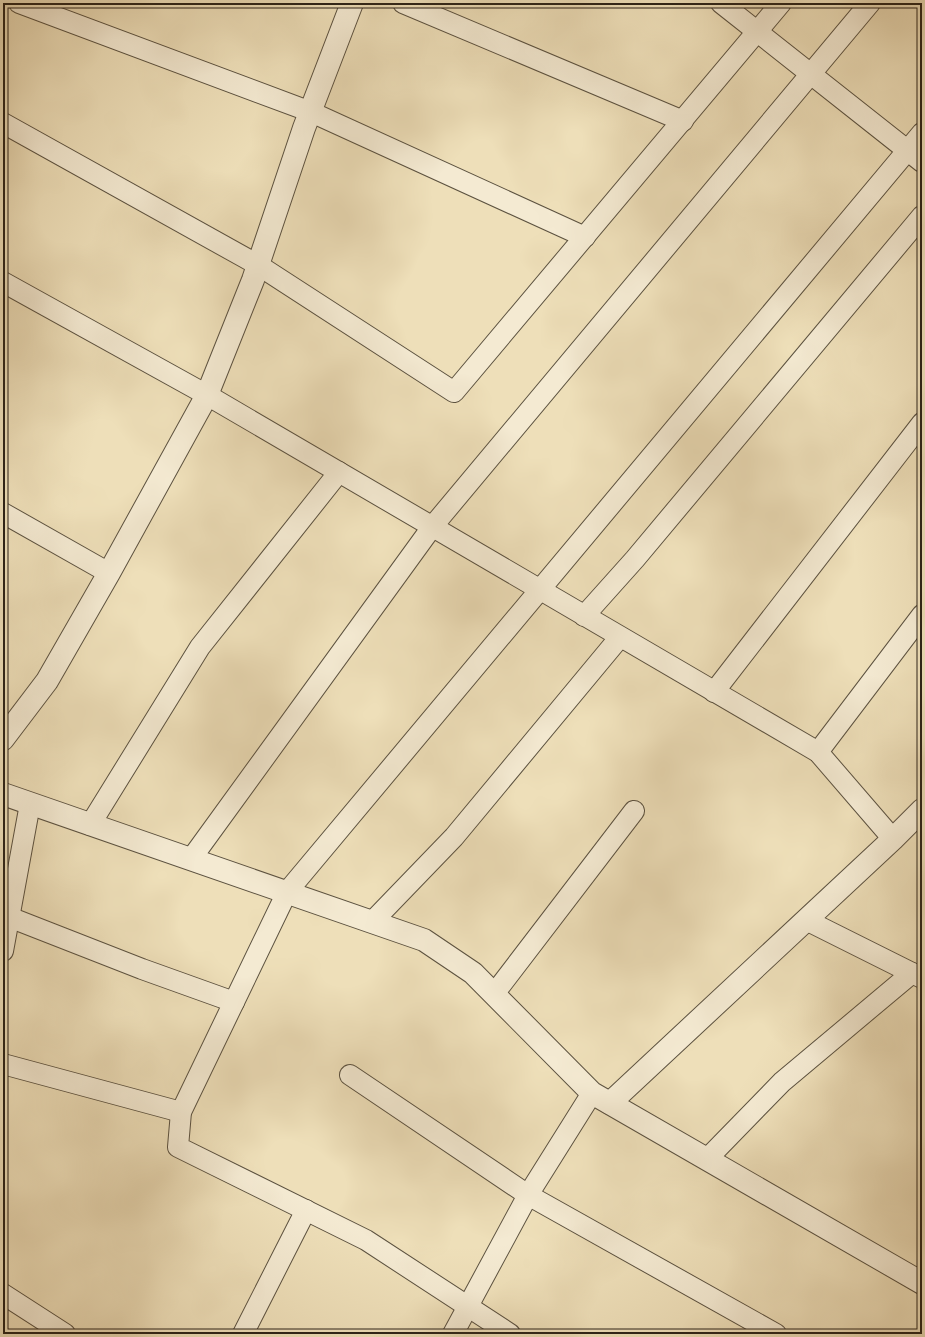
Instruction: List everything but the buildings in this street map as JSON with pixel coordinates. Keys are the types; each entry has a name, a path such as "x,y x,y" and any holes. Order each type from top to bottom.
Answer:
{"street":[{"path":"19,3 311,112 585,237"},
{"path":"3,739 47,681 109,573 207,395 258,265 311,112 352,3"},
{"path":"403,3 682,121"},
{"path":"721,3 914,156"},
{"path":"3,123 258,265 454,392 781,3"},
{"path":"191,859 432,527 870,3"},
{"path":"510,1334 366,1240 178,1147 181,1112 287,892 540,590 914,156 922,133"},
{"path":"584,616 635,559 922,216"},
{"path":"3,282 207,395 818,752 893,839"},
{"path":"714,692 922,424"},
{"path":"90,825 200,647 339,472"},
{"path":"3,513 109,573"},
{"path":"818,752 922,615"},
{"path":"372,922 454,837 620,637"},
{"path":"3,794 424,940 473,973 592,1092 922,1283"},
{"path":"3,951 30,804"},
{"path":"494,994 634,811"},
{"path":"610,1103 922,811"},
{"path":"9,917 142,970 234,1002"},
{"path":"707,1159 782,1082 917,976 806,920"},
{"path":"3,1064 181,1112"},
{"path":"350,1075 528,1195 776,1334"},
{"path":"453,1334 528,1195 592,1092"},
{"path":"243,1334 306,1210"},
{"path":"3,1294 65,1334"}]}
